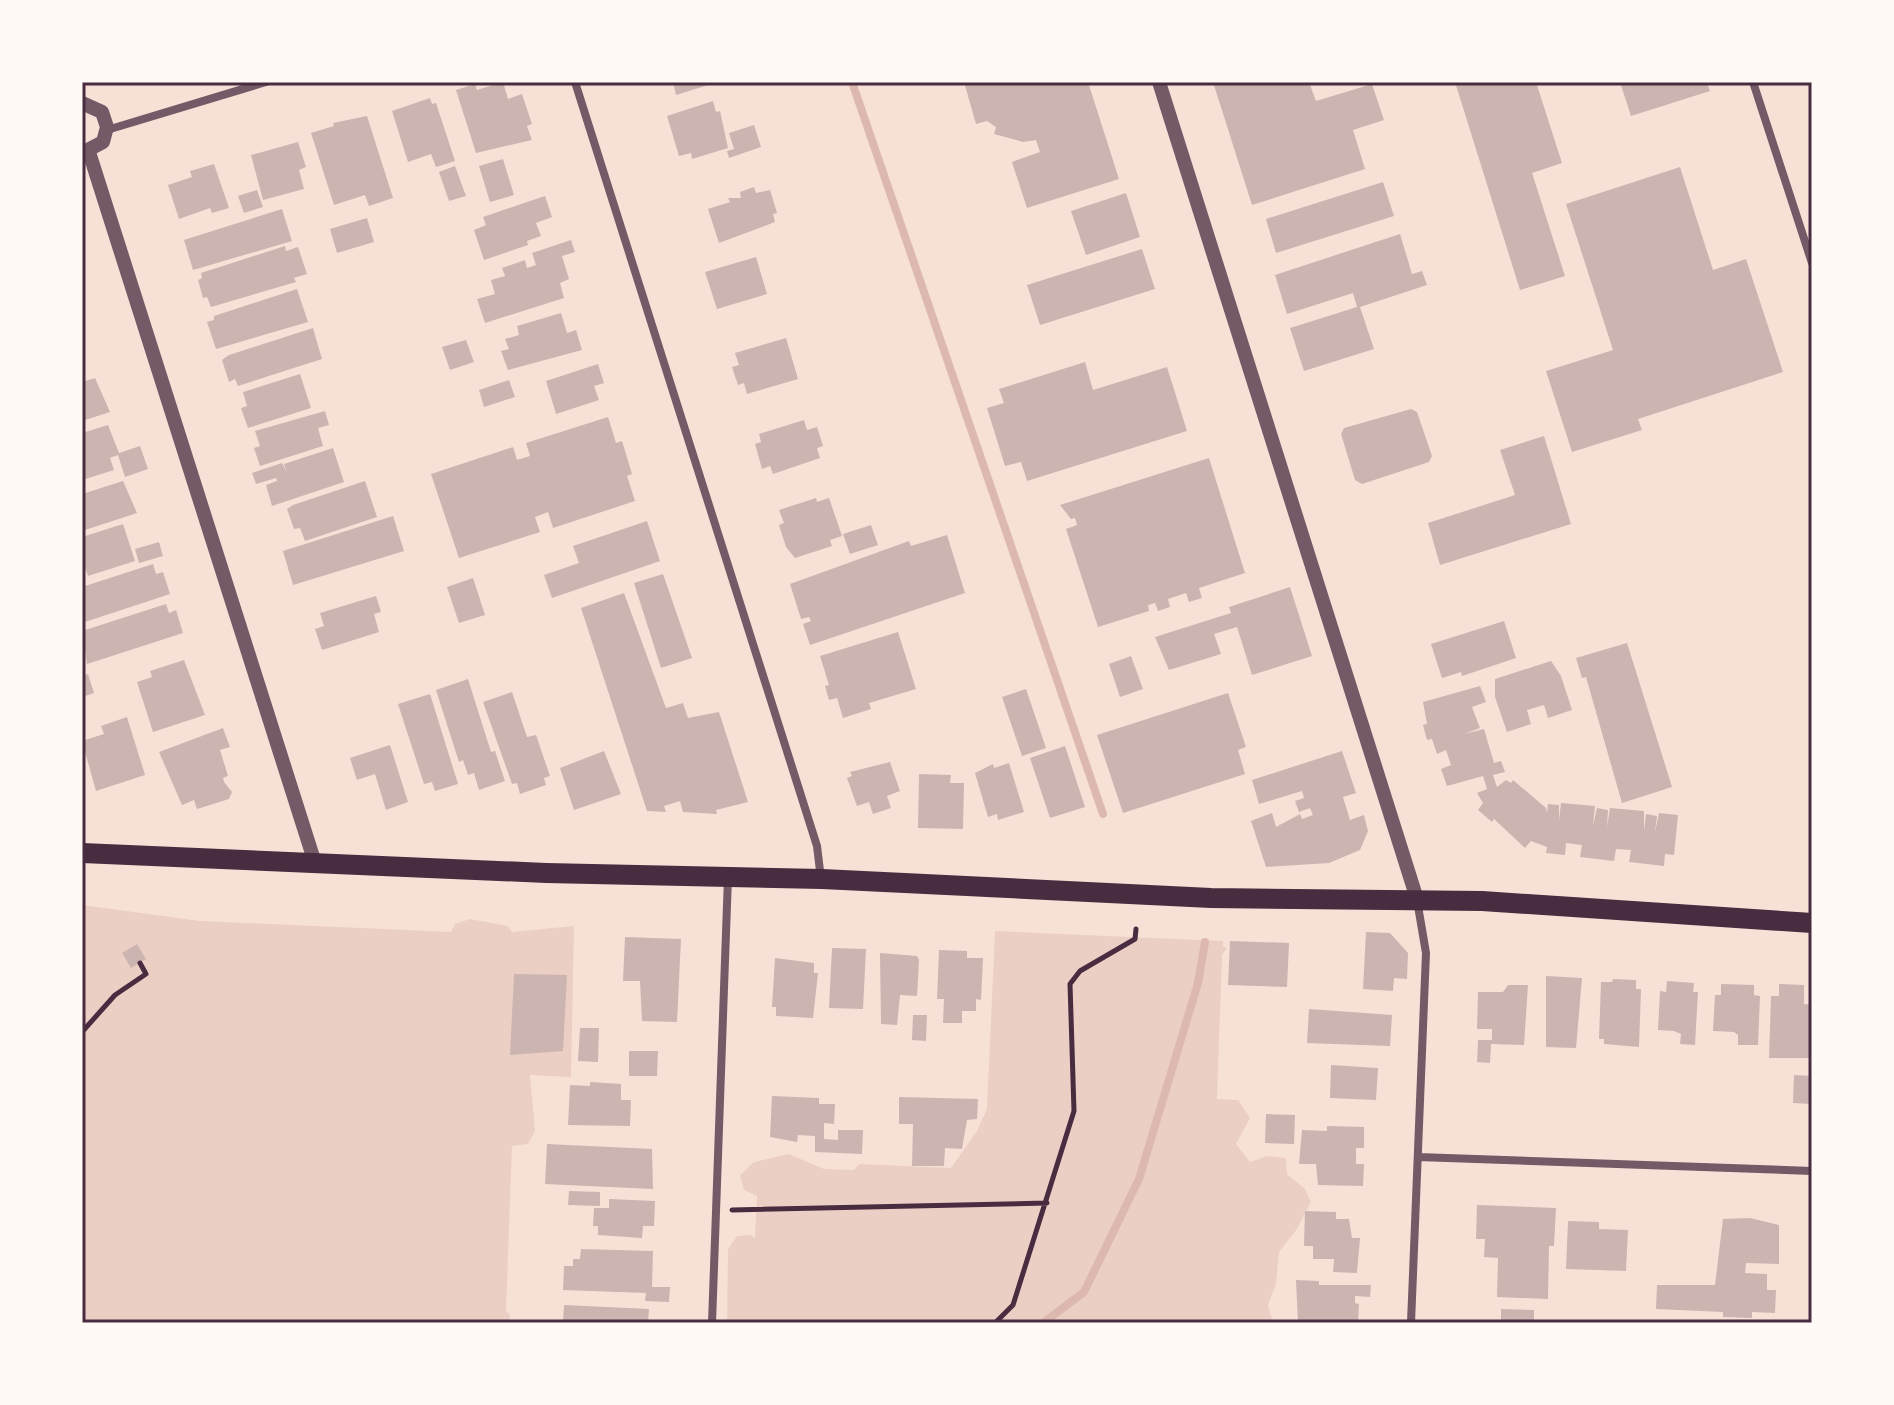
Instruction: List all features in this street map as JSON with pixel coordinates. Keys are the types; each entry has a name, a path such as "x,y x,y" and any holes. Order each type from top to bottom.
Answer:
{"main road":[{"path":"82,853 822,879 1211,898 1417,899 1812,923"}],"street":[{"path":"107,130 266,82"},
{"path":"575,82 812,831 822,879"},
{"path":"1159,82 1417,899 1426,953 1411,1323"},
{"path":"1753,82 1812,263"},
{"path":"82,103 102,112 107,130 103,142 86,153 315,863"},
{"path":"712,1323 728,876"},
{"path":"1418,1157 1812,1171"}],"path":[{"path":"995,1323 1013,1305 1074,1111 1070,984 1080,971 1135,939 1136,929"},
{"path":"82,1032 115,995 146,974 140,963"},
{"path":"715,1210 1047,1203"}],"shaded area":[{"path":"82,905 200,921 451,932 455,924 470,919 508,926 512,932 574,926 571,1077 530,1075 535,1131 528,1144 512,1146 506,1311 510,1315 509,1323 82,1323"},
{"path":"995,931 1223,941 1223,946 1227,948 1222,955 1217,1099 1238,1100 1250,1118 1236,1144 1250,1162 1267,1156 1286,1158 1287,1174 1305,1189 1311,1202 1297,1229 1279,1252 1276,1284 1268,1305 1273,1323 727,1323 728,1249 737,1236 750,1235 755,1238 757,1196 744,1190 740,1175 754,1162 789,1154 824,1169 854,1170 859,1164 951,1168 977,1131 987,1109"}],"building":[{"path":"503,82 508,99 522,94 532,124 527,126 532,140 476,153 456,90 475,84 477,90"},
{"path":"673,82 715,82 715,83 676,95"},
{"path":"964,82 1088,82 1119,179 1027,208 1012,162 1040,152 1036,140 1023,142 994,134 996,127 987,121 976,124"},
{"path":"1213,82 1309,82 1316,101 1372,84 1384,120 1353,130 1365,169 1252,205"},
{"path":"1455,82 1536,82 1562,163 1532,173 1565,276 1520,290"},
{"path":"1620,82 1707,82 1710,91 1631,116"},
{"path":"430,98 432,104 436,103 455,161 436,167 431,154 408,162 392,111"},
{"path":"713,101 716,112 720,111 728,148 692,159 691,153 679,156 667,116"},
{"path":"367,116 393,198 369,206 365,195 334,205 311,133 334,126 333,123"},
{"path":"754,125 761,147 729,158 727,151 734,149 729,133"},
{"path":"298,142 306,167 299,170 304,189 263,200 251,155"},
{"path":"503,159 514,195 490,202 479,166"},
{"path":"214,164 229,208 212,213 210,208 179,219 168,185 192,177 190,171"},
{"path":"455,166 466,196 449,201 439,172"},
{"path":"1680,167 1713,270 1746,259 1783,372 1638,419 1642,430 1572,452 1546,371 1613,350 1566,204"},
{"path":"1383,182 1394,216 1276,253 1266,219"},
{"path":"754,187 756,193 770,190 777,213 773,214 775,222 719,243 708,209 730,202 728,198 741,198 740,192"},
{"path":"257,190 263,207 244,213 238,196"},
{"path":"1126,193 1140,237 1086,255 1071,211"},
{"path":"545,196 552,217 536,223 541,236 527,241 528,245 484,260 474,230 486,225 483,217"},
{"path":"282,209 292,241 193,270 184,240"},
{"path":"367,218 374,242 337,253 330,229"},
{"path":"1400,234 1412,274 1422,271 1427,285 1360,307 1374,349 1304,371 1290,328 1357,307 1353,293 1287,314 1275,275"},
{"path":"571,240 575,252 562,256 569,279 560,283 564,298 485,323 477,299 495,294 491,280 505,276 502,268 525,260 527,268 536,265 532,253"},
{"path":"285,246 286,251 298,247 307,274 294,278 296,282 211,307 207,297 203,298 198,280 202,278 201,273"},
{"path":"1142,249 1155,289 1040,325 1027,285"},
{"path":"756,257 767,294 717,309 705,272"},
{"path":"297,289 308,322 216,349 207,322 214,320 214,316"},
{"path":"561,313 567,333 576,330 582,350 508,370 501,351 509,349 505,339 519,335 517,326"},
{"path":"313,328 322,359 238,386 235,379 229,382 222,360 229,355"},
{"path":"786,338 798,379 747,394 744,383 738,385 732,367 739,365 735,353"},
{"path":"466,340 474,362 450,370 442,347"},
{"path":"1085,362 1093,390 1167,367 1187,431 1027,481 1021,462 1005,466 987,408 1004,403 999,389"},
{"path":"598,364 604,383 594,386 599,400 556,414 546,381"},
{"path":"300,374 311,408 248,428 241,408 247,406 243,392"},
{"path":"95,378 110,412 82,421 82,382"},
{"path":"509,380 515,397 484,407 479,390"},
{"path":"1411,409 1417,412 1432,456 1429,462 1362,484 1355,480 1341,434 1344,428"},
{"path":"325,411 329,425 318,428 323,446 260,466 254,448 260,446 255,431"},
{"path":"608,417 616,443 622,441 632,474 627,476 635,501 553,528 548,512 535,517 540,532 459,558 431,474 513,447 517,460 530,456 526,443"},
{"path":"804,420 807,430 817,427 823,446 817,448 820,458 773,474 770,466 762,469 755,444 761,442 759,434"},
{"path":"108,425 119,453 140,446 148,469 125,477 118,455 110,458 114,470 82,480 82,433"},
{"path":"1544,436 1571,524 1440,565 1428,523 1515,495 1500,450"},
{"path":"333,448 344,482 272,506 266,485 277,481 276,478 256,484 252,473 282,463 287,472 284,464"},
{"path":"1209,458 1245,573 1199,588 1202,598 1189,602 1186,593 1168,599 1170,607 1158,611 1155,603 1148,605 1149,611 1098,627 1066,529 1077,525 1075,518 1071,519 1060,505"},
{"path":"123,481 137,513 82,531 82,494"},
{"path":"365,481 377,517 305,541 300,528 294,529 287,509"},
{"path":"816,498 817,502 829,498 842,536 830,540 832,546 795,558 786,547 779,525 784,523 779,510"},
{"path":"393,516 404,551 293,585 283,551"},
{"path":"647,521 660,561 552,598 544,575 579,563 573,546"},
{"path":"123,524 135,561 88,576 82,558 82,537"},
{"path":"871,525 878,545 850,554 843,534"},
{"path":"947,535 965,593 810,645 803,624 811,621 809,617 801,619 790,584 909,541 911,546"},
{"path":"159,542 163,556 139,563 135,549"},
{"path":"153,564 156,574 163,572 170,594 82,623 82,587"},
{"path":"663,574 692,658 661,668 634,583"},
{"path":"473,578 485,615 459,623 447,587"},
{"path":"1290,587 1312,656 1252,675 1237,627 1214,634 1221,654 1169,670 1155,637 1231,613 1229,607"},
{"path":"624,593 666,708 683,703 688,718 719,712 748,802 716,810 717,814 683,812 680,801 664,806 666,812 647,811 581,608"},
{"path":"376,596 381,612 374,614 379,632 322,650 315,629 324,626 320,613"},
{"path":"166,604 169,613 176,610 183,633 87,664 82,631"},
{"path":"1504,621 1516,658 1462,676 1461,672 1442,678 1431,644"},
{"path":"898,632 916,689 869,703 871,709 843,718 837,698 829,700 825,686 829,685 820,656"},
{"path":"1627,643 1672,787 1622,803 1586,677 1582,678 1576,658"},
{"path":"1131,656 1143,689 1120,697 1109,664"},
{"path":"184,660 205,715 153,732 137,682 152,677 150,671"},
{"path":"1551,661 1561,676 1572,710 1548,718 1544,705 1527,710 1531,724 1507,732 1495,697 1495,679"},
{"path":"88,674 94,693 82,697 82,676"},
{"path":"468,679 491,752 495,751 505,781 479,790 474,773 468,775 463,760 459,762 436,690"},
{"path":"1480,686 1486,702 1472,707 1480,728 1464,734 1484,729 1494,763 1501,761 1505,772 1493,775 1497,787 1506,780 1511,783 1513,780 1546,808 1547,813 1548,804 1559,805 1559,821 1561,803 1595,806 1593,826 1597,808 1608,810 1607,827 1610,808 1644,811 1644,831 1646,814 1657,816 1655,832 1659,813 1678,815 1674,855 1665,854 1664,866 1629,862 1631,850 1616,849 1614,861 1580,857 1582,845 1566,843 1565,855 1546,853 1547,847 1531,841 1525,848 1494,819 1492,822 1478,810 1483,803 1477,793 1487,789 1483,776 1447,786 1441,769 1451,765 1446,750 1437,754 1432,739 1427,740 1423,725 1427,724 1423,702"},
{"path":"1026,689 1046,748 1022,756 1002,697"},
{"path":"512,692 527,737 536,735 550,776 544,778 546,785 520,794 517,783 512,784 483,702"},
{"path":"1228,693 1246,747 1238,750 1245,774 1123,813 1097,735"},
{"path":"430,694 458,784 435,791 432,782 424,784 398,704"},
{"path":"127,717 145,775 96,791 82,741 104,734 101,726"},
{"path":"223,728 230,747 220,750 228,776 223,778 224,782 232,792 229,799 197,809 194,800 182,805 159,752"},
{"path":"390,745 408,802 386,810 375,774 357,780 350,758"},
{"path":"1065,746 1085,807 1050,818 1030,758"},
{"path":"604,751 621,794 574,810 560,768"},
{"path":"1342,751 1356,793 1343,797 1350,820 1364,815 1368,831 1360,850 1329,863 1266,867 1251,821 1272,813 1276,827 1300,814 1302,819 1313,815 1310,808 1299,812 1295,801 1304,798 1302,791 1259,804 1252,780"},
{"path":"890,762 900,791 887,796 891,808 873,814 869,802 857,806 847,778 852,776 850,772"},
{"path":"1009,763 1024,812 998,820 997,814 988,817 975,773 993,764 994,768"},
{"path":"919,774 951,775 950,783 964,783 963,829 918,828"},
{"path":"1366,932 1390,933 1408,953 1407,979 1394,978 1393,991 1363,989"},
{"path":"625,937 681,939 677,1022 642,1021 640,981 623,981"},
{"path":"1230,941 1289,943 1287,987 1228,985"},
{"path":"137,944 146,959 131,968 122,953"},
{"path":"832,948 866,949 863,1009 829,1008"},
{"path":"939,950 967,951 967,958 983,958 981,1000 976,999 976,1011 962,1011 962,1023 943,1023 944,999 937,999"},
{"path":"880,953 917,956 919,960 917,996 900,995 897,1025 881,1024"},
{"path":"775,958 814,963 814,973 818,973 813,1018 776,1016 776,1007 772,1007"},
{"path":"514,974 567,975 563,1051 510,1055"},
{"path":"1546,976 1582,978 1576,1048 1546,1047"},
{"path":"1613,979 1636,980 1636,989 1641,989 1639,1047 1604,1044 1604,1039 1599,1039 1601,982 1612,982"},
{"path":"1667,981 1694,983 1693,992 1698,992 1695,1045 1680,1044 1681,1034 1674,1031 1658,1030 1660,991 1666,992"},
{"path":"1721,984 1754,985 1754,995 1760,996 1758,1045 1738,1045 1738,1035 1734,1032 1713,1031 1715,995 1721,995"},
{"path":"1779,984 1804,985 1804,1004 1812,1005 1809,1058 1769,1058 1771,996 1779,996"},
{"path":"1508,985 1528,985 1524,1045 1491,1044 1490,1063 1477,1062 1478,1040 1492,1040 1492,1029 1477,1029 1478,992 1503,992"},
{"path":"1309,1009 1392,1015 1390,1046 1307,1043"},
{"path":"913,1015 927,1015 926,1041 912,1040"},
{"path":"580,1028 599,1028 598,1062 578,1061"},
{"path":"629,1051 658,1051 657,1076 629,1076"},
{"path":"1331,1065 1378,1068 1376,1100 1330,1098"},
{"path":"1794,1075 1812,1076 1812,1104 1793,1103"},
{"path":"590,1082 621,1084 621,1100 631,1100 630,1126 568,1125 570,1085 590,1086"},
{"path":"772,1096 819,1098 819,1104 835,1104 834,1124 824,1123 824,1139 838,1140 838,1130 863,1130 862,1154 815,1152 815,1136 798,1135 797,1142 770,1137"},
{"path":"899,1097 978,1099 977,1119 967,1120 962,1149 945,1148 944,1166 912,1166 913,1124 899,1124"},
{"path":"1266,1114 1295,1115 1294,1144 1265,1143"},
{"path":"1327,1126 1364,1127 1364,1148 1356,1148 1356,1164 1364,1164 1363,1186 1318,1185 1316,1164 1299,1164 1302,1130 1327,1131"},
{"path":"547,1144 652,1149 653,1189 545,1184"},
{"path":"569,1191 600,1192 600,1206 568,1205"},
{"path":"609,1199 655,1201 654,1226 643,1226 642,1238 598,1235 598,1226 593,1226 594,1208 609,1208"},
{"path":"1477,1205 1556,1208 1554,1246 1549,1246 1548,1299 1497,1297 1498,1258 1484,1257 1485,1239 1476,1239"},
{"path":"1305,1211 1336,1212 1336,1219 1349,1219 1352,1238 1360,1238 1357,1273 1333,1272 1334,1259 1313,1259 1313,1246 1304,1246"},
{"path":"1750,1218 1779,1225 1779,1264 1746,1263 1745,1273 1767,1274 1767,1290 1776,1290 1775,1313 1752,1312 1752,1318 1723,1317 1723,1312 1656,1309 1657,1285 1715,1285 1723,1219"},
{"path":"1568,1221 1599,1222 1599,1229 1628,1230 1626,1271 1566,1269"},
{"path":"581,1249 653,1251 652,1287 670,1287 669,1302 645,1301 646,1293 563,1290 564,1266 573,1266 573,1259 580,1259"},
{"path":"1296,1280 1319,1281 1319,1285 1371,1285 1370,1297 1355,1296 1355,1303 1359,1304 1358,1323 1298,1323"},
{"path":"564,1305 649,1309 648,1323 563,1323"},
{"path":"1501,1309 1534,1310 1534,1323 1490,1323 1490,1320 1501,1320"}],"waterway":[{"path":"852,82 1103,814"},
{"path":"1043,1323 1084,1292 1139,1179 1198,983 1205,942"}]}
